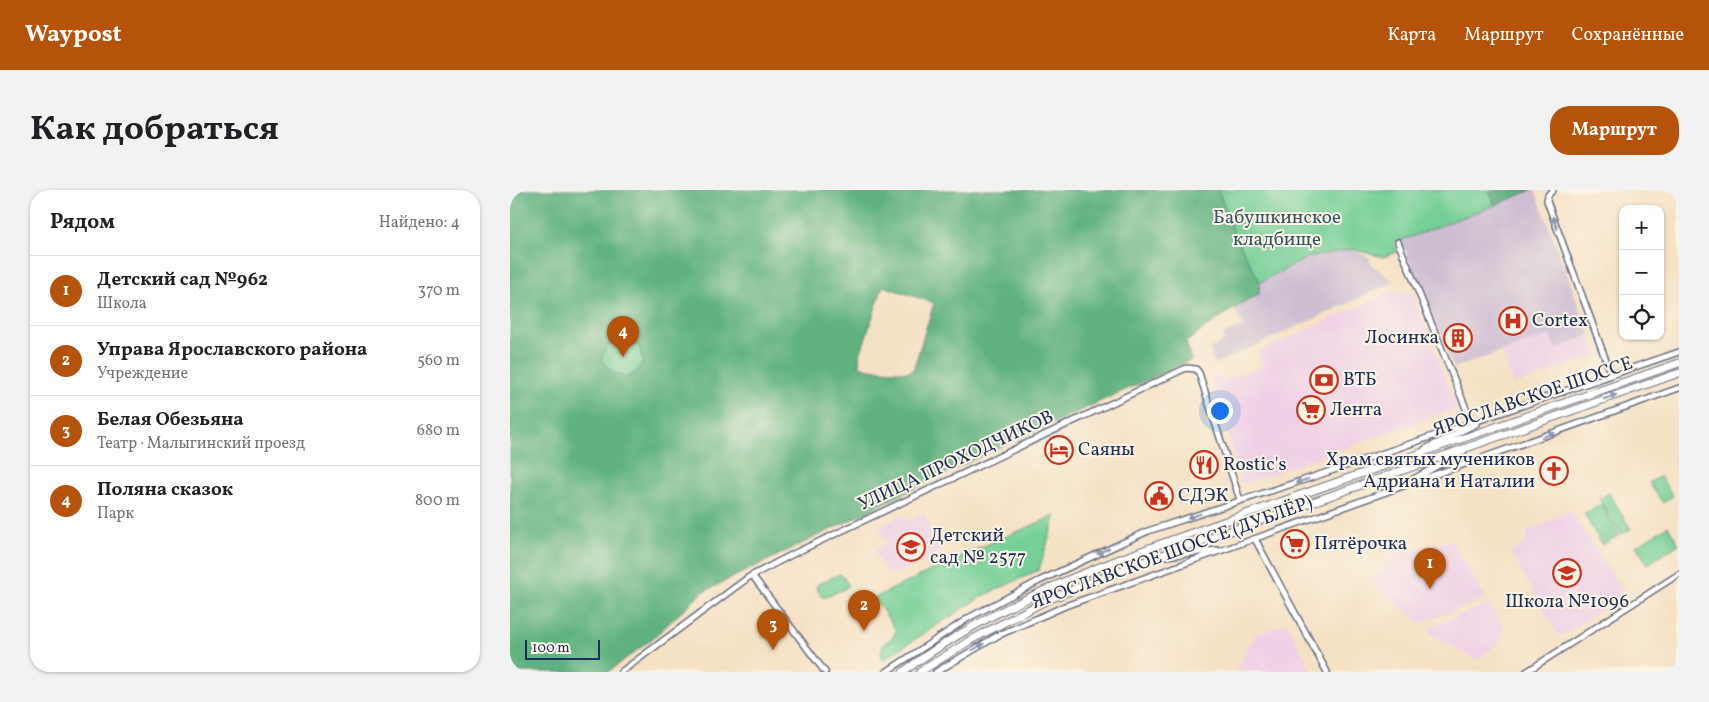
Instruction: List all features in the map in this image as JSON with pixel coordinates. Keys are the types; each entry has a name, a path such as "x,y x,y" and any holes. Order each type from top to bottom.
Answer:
{"main road":[{"name":"ЯРОСЛАВСКОЕ ШОССЕ","path":"903,672 936,649 987,618 1034,594 1108,564 1679,363"},
{"name":"ЯРОСЛАВСКОЕ ШОССЕ","path":"920,672 969,641 1060,594 1148,560 1679,373"}],"street":[{"path":"1553,190 1548,195 1547,201 1611,374"},
{"path":"1398,242 1472,423"},
{"name":"ЯРОСЛАВСКОЕ ШОССЕ (ДУБЛЁР)","path":"886,672 970,617 1039,581 1148,531 1679,352"},
{"name":"УЛИЦА ПРОХОДЧИКОВ","path":"621,672 752,575 1186,368 1196,370 1199,373 1240,500"},
{"name":"ЯРОСЛАВСКОЕ ШОССЕ (ДУБЛЁР)","path":"936,672 997,636 1056,610 1679,388"},
{"path":"1412,456 1444,438 1487,418"},
{"path":"1397,489 1481,442"},
{"path":"1255,539 1327,672"},
{"path":"1148,560 1176,554 1224,550"},
{"path":"1526,672 1679,574"},
{"path":"752,575 825,672"}],"shaded area":[{"path":"1535,190 1590,335 1555,349 1550,335 1454,368 1401,241"},
{"path":"1352,249 1370,258 1371,264 1394,282 1215,364 1209,349 1225,341 1223,335 1243,326 1234,308 1259,294 1260,282 1307,258"},
{"path":"1391,292 1412,293 1457,408 1243,484 1210,378 1219,374 1222,381 1263,366 1258,352"},
{"path":"1550,334 1556,348 1590,335 1598,356 1513,385 1502,351"},
{"name":"Школа №1096","path":"1571,511 1624,593 1587,620 1559,637 1511,553 1524,544 1528,531"},
{"name":"Детский сад № 2577","path":"924,514 942,552 896,574 894,570 887,574 875,550 888,544 879,527 903,515 907,522"},
{"path":"1452,541 1486,599 1420,623 1371,581 1393,554"},
{"path":"1490,603 1505,629 1500,642 1478,660 1430,634 1432,626"},
{"path":"1287,623 1312,672 1235,672 1256,634"}],"green space":[{"path":"510,190 1218,190 1235,236 1260,282 1259,294 1225,314 1186,342 1191,360 985,454 703,592 652,639 608,672 510,672","holes":["883,286 934,303 913,370 909,372 869,369 860,366 859,358","617,339 629,339 640,347 643,362 635,374 624,376 616,374 601,360 606,347"]},
{"name":"Бабушкинское кладбище","path":"1218,190 1489,190 1495,205 1395,243 1397,252 1383,257 1352,249 1307,258 1260,282 1235,236"},
{"path":"1489,190 1532,190 1495,205"},
{"path":"617,339 629,339 640,347 643,362 635,374 624,376 616,374 601,360 606,347"},
{"path":"1660,476 1673,496 1663,503 1649,483"},
{"path":"1609,493 1631,529 1621,534 1599,499"},
{"path":"1601,504 1619,535 1602,545 1584,514"},
{"path":"1056,515 1039,570 981,597 883,660 881,656 883,644 894,636 896,630 874,598 965,554"},
{"path":"1668,526 1679,544 1648,564 1636,546"},
{"path":"840,574 848,585 846,588 824,598 821,596 816,587 818,584"}],"place":[{"name":"Cortex","path":"1513,321"},
{"name":"Лосинка","path":"1458,338"},
{"name":"Поляна сказок","path":"623,357"},
{"name":"ВТБ","path":"1324,380"},
{"name":"Лента","path":"1311,410"},
{"name":"Саяны","path":"1059,450"},
{"name":"Rostic's","path":"1204,465"},
{"name":"Храм святых мучеников Адриана и Наталии","path":"1554,471"},
{"name":"СДЭК","path":"1159,496"},
{"name":"Пятёрочка","path":"1295,544"},
{"name":"Детский сад № 2577","path":"911,547"},
{"name":"Школа №1096","path":"1567,573"},
{"name":"Детский сад №962","path":"1430,589"},
{"name":"Управа Ярославского района","path":"864,631"},
{"name":"Белая Обезьяна","path":"773,650"}]}
